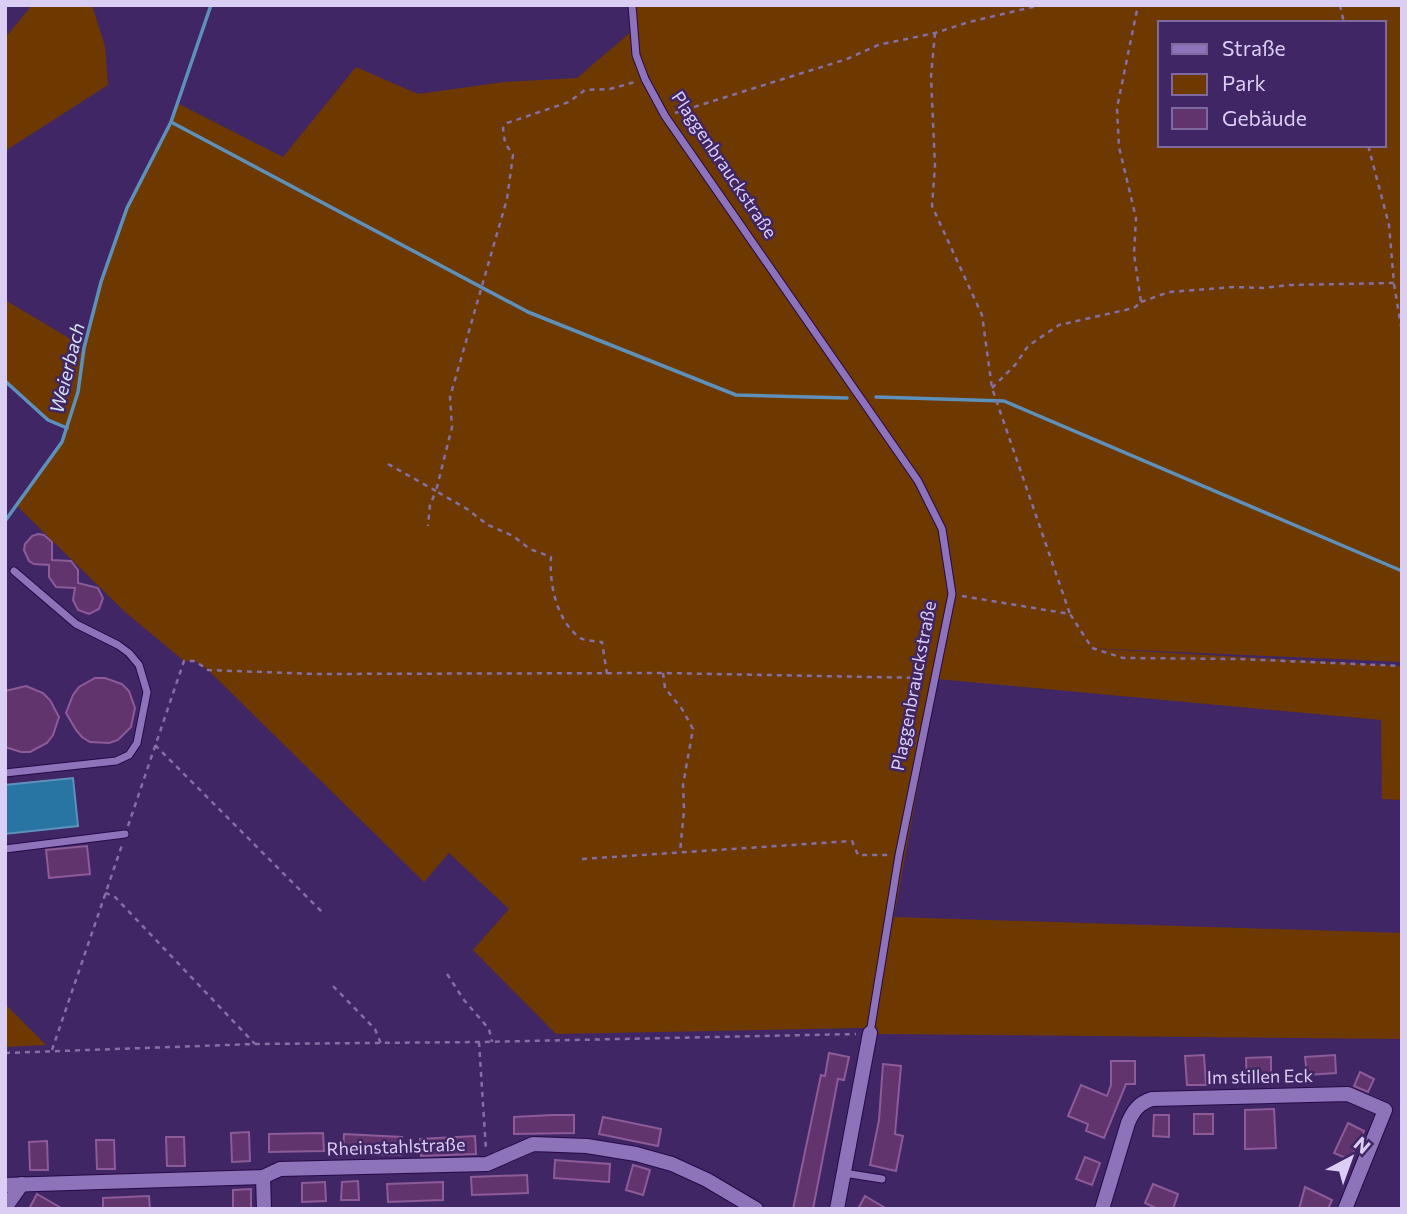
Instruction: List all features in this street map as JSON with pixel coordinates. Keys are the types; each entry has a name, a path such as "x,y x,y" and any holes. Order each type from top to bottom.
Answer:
{"street":[{"name":"Plaggenbrauckstraße","path":"837,1209 870,1033"},
{"name":"Im stillen Eck","path":"1102,1209 1128,1123 1132,1113 1144,1102 1152,1099 1348,1094 1385,1110 1345,1209"},
{"name":"Rheinstahlstraße","path":"5,1185 263,1177 280,1169 487,1164 533,1144 587,1146 636,1154 672,1164 707,1180 756,1209"},
{"path":"263,1177 264,1209"},
{"path":"5,1208 22,1184"}],"lane":[{"name":"Plaggenbrauckstraße","path":"632,5 636,55 645,79 666,116 919,481 942,529 952,594 900,855 870,1033"},
{"path":"5,773 116,761 129,755 137,743 147,692 139,665 129,653 76,624 14,571"},
{"path":"5,849 125,834"},
{"path":"844,1173 882,1179"}],"path":[{"path":"666,116 847,59 878,45 1041,5"},
{"path":"1138,5 1117,108 1119,147 1136,218 1134,254 1142,302"},
{"path":"935,33 930,76 935,166 932,206 982,315 992,388 1070,614 1092,648 1122,658 1240,659 1402,666"},
{"path":"428,526 430,505 452,427 450,397 507,199 513,155 505,143 503,128 507,122 569,102 585,90 610,89 645,79"},
{"path":"1369,147 1389,225 1402,332"},
{"path":"992,388 1015,365 1028,346 1059,325 1134,308 1142,302 1169,292 1289,285 1394,283"},
{"path":"388,464 467,509 488,525 551,557 550,570 562,620 582,640 602,642 607,674"},
{"path":"952,594 1070,614"},
{"path":"208,670 316,674 663,673 935,678"},
{"path":"663,673 665,688 682,709 693,729 683,785 684,810 680,852"},
{"path":"155,745 324,914"},
{"path":"582,859 852,841 858,855 900,855"},
{"path":"106,893 114,896 255,1044"},
{"path":"447,974 464,1000 489,1029 492,1042"},
{"path":"333,986 375,1029 381,1044"},
{"path":"5,1053 255,1044 381,1044 870,1033"},
{"path":"479,1042 487,1164"}],"green space":[{"path":"32,5 92,5 105,46 108,85 5,151 5,38"},
{"path":"632,5 1402,5 1402,662 1067,647 1402,666 1402,800 1382,799 1381,720 938,679 939,659 894,917 1402,933 1402,1039 878,1034 878,1029 863,1028 556,1034 473,950 509,909 449,853 424,882 208,670 195,661 184,661 124,611 16,505 62,442 66,428 48,420 5,381 5,300 84,347 114,241 134,194 167,130 177,103 283,157 356,67 418,94 504,82 577,78 632,31"},
{"path":"5,1004 46,1045 5,1047"}],"water":[{"path":"73,778 78,826 5,834 5,785"}],"building":[{"path":"38,534 44,535 52,542 52,560 71,561 78,570 78,583 98,588 103,598 99,609 89,614 78,610 73,600 75,588 56,587 49,577 49,565 29,561 24,550 25,544"},
{"path":"95,678 105,678 122,684 129,691 135,708 131,727 118,740 109,743 90,742 82,737 66,713 79,687"},
{"path":"26,686 43,693 59,717 47,743 30,752 21,752 5,747 5,691"},
{"path":"87,846 90,874 49,878 46,850"},
{"path":"829,1053 849,1057 844,1080 838,1079 813,1209 793,1209 821,1075 825,1076"},
{"path":"1204,1055 1206,1085 1187,1085 1185,1056"},
{"path":"1335,1055 1336,1073 1307,1075 1305,1057"},
{"path":"1271,1057 1271,1083 1247,1083 1246,1058"},
{"path":"1111,1061 1135,1061 1135,1084 1126,1084 1104,1138 1086,1131 1088,1124 1068,1116 1081,1085 1107,1096 1111,1085"},
{"path":"883,1064 901,1066 895,1134 903,1136 896,1171 870,1165 879,1120"},
{"path":"1360,1072 1374,1079 1368,1092 1354,1086"},
{"path":"1274,1109 1276,1148 1245,1149 1245,1110"},
{"path":"1194,1114 1213,1114 1213,1134 1194,1134"},
{"path":"574,1115 574,1133 514,1134 514,1117"},
{"path":"1154,1115 1169,1115 1169,1137 1153,1136"},
{"path":"603,1117 661,1129 658,1146 599,1134"},
{"path":"1348,1123 1364,1131 1350,1160 1334,1153"},
{"path":"249,1132 250,1161 232,1162 231,1133"},
{"path":"323,1133 324,1151 269,1152 269,1134"},
{"path":"344,1134 402,1137 401,1155 343,1153"},
{"path":"475,1136 476,1154 421,1156 420,1139"},
{"path":"166,1137 184,1137 185,1166 167,1166"},
{"path":"96,1140 114,1140 115,1169 97,1169"},
{"path":"47,1141 48,1170 30,1170 29,1142"},
{"path":"1085,1157 1100,1163 1092,1185 1076,1179"},
{"path":"555,1160 610,1164 609,1182 554,1178"},
{"path":"633,1165 650,1170 643,1195 626,1190"},
{"path":"527,1175 528,1193 472,1195 471,1177"},
{"path":"358,1181 359,1200 341,1200 342,1182"},
{"path":"325,1182 326,1201 302,1202 302,1183"},
{"path":"443,1182 443,1200 388,1202 387,1184"},
{"path":"1153,1184 1178,1194 1173,1209 1158,1209 1145,1203"},
{"path":"1305,1187 1332,1200 1328,1209 1299,1209"},
{"path":"251,1189 251,1209 233,1209 233,1190"},
{"path":"37,1194 63,1209 29,1209"},
{"path":"149,1196 150,1209 103,1209 103,1198"},
{"path":"865,1196 887,1209 858,1209"}],"waterway":[{"name":"Weierbach","path":"5,521 62,442 78,392 84,348 101,282 127,208 171,122 211,5"},
{"path":"171,122 528,312 736,395 847,398"},
{"path":"5,381 48,420 67,428"},
{"path":"876,397 1004,401 1402,571"}]}
